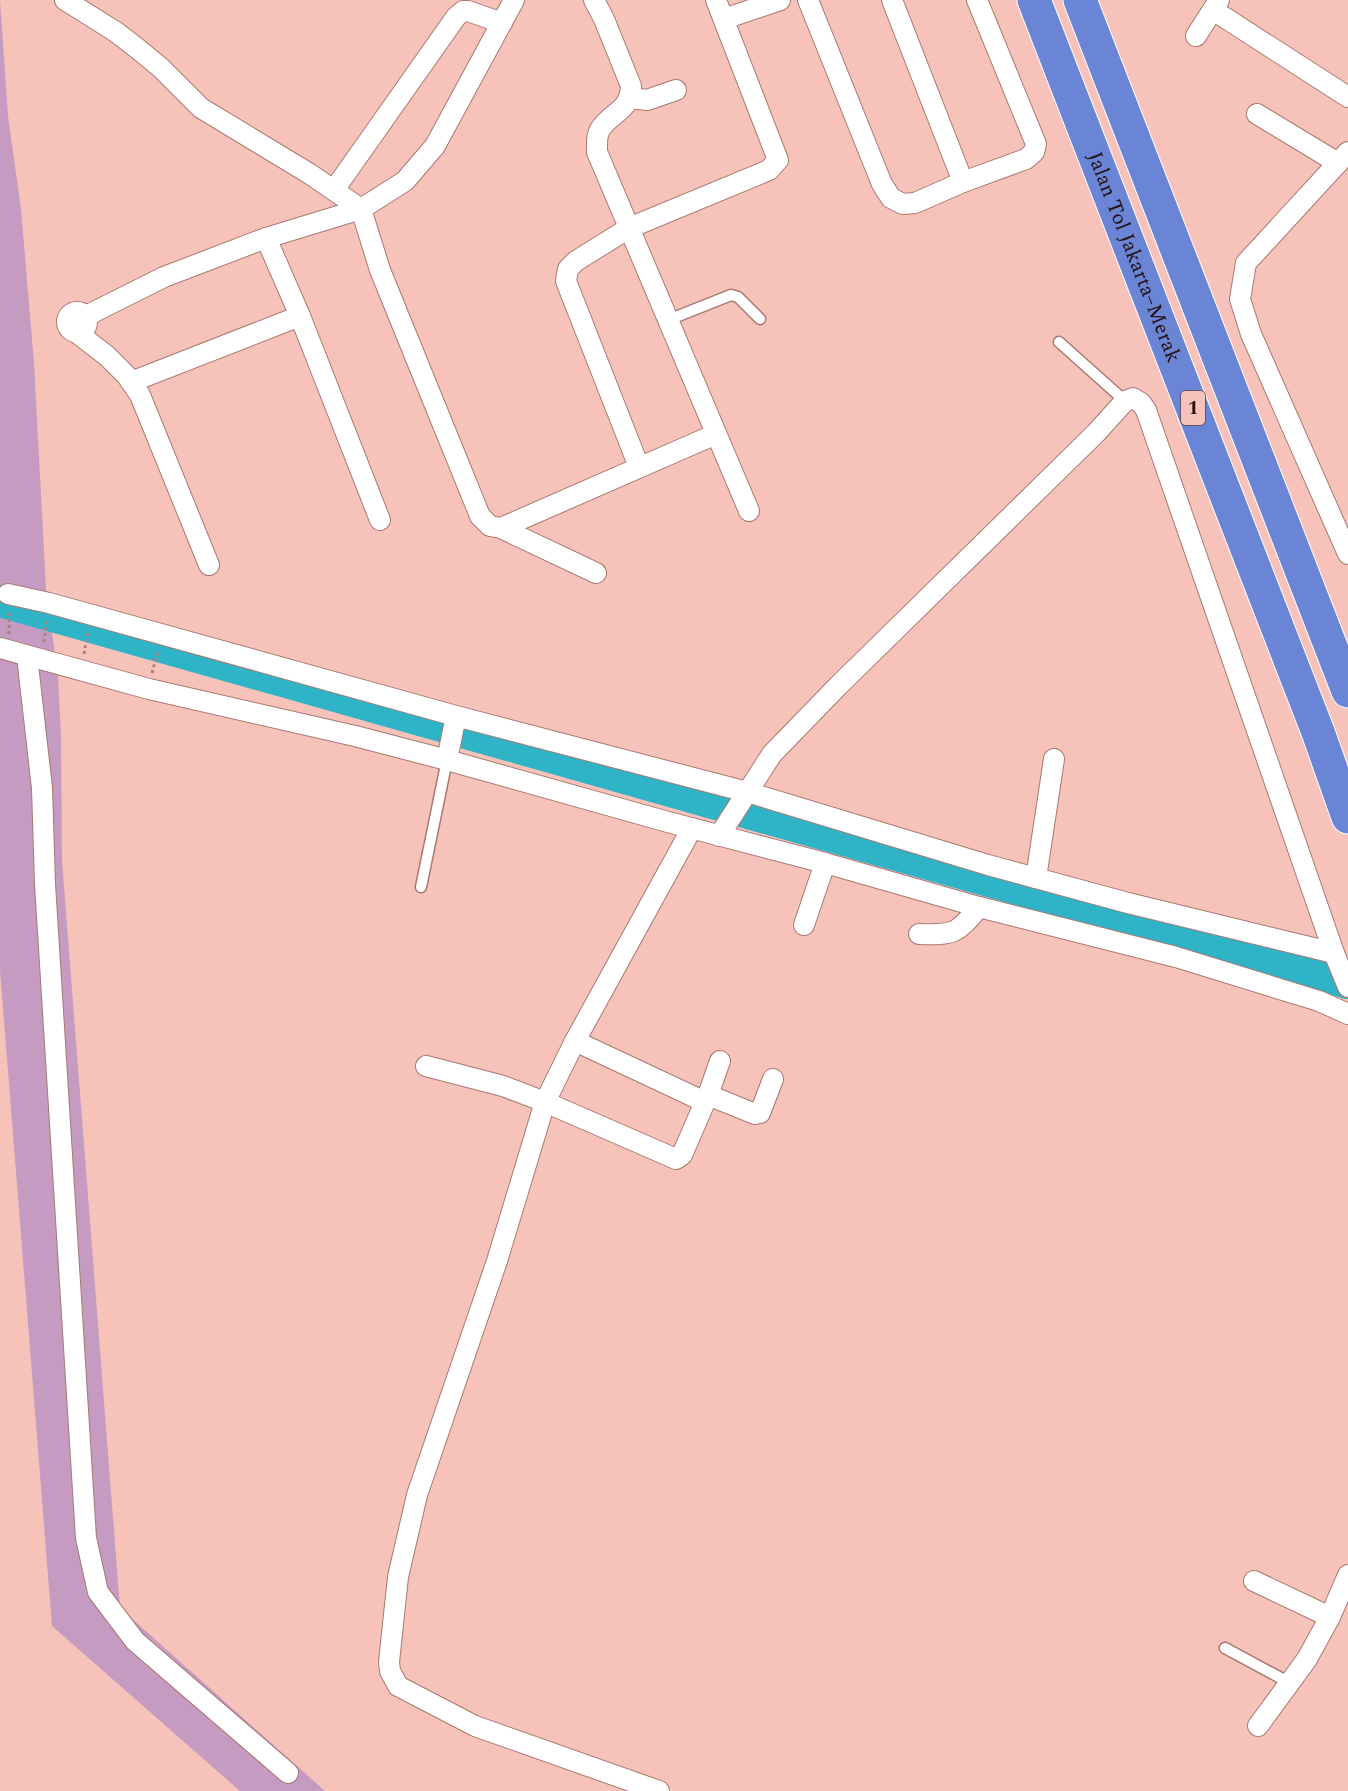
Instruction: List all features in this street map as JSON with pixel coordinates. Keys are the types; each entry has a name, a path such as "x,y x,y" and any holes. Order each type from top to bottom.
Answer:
{"highway":[{"name":"Jalan Tol Jakarta–Merak","path":"1034,0 1318,732 1348,817"},
{"name":"Jalan Tol Jakarta–Merak","path":"1080,0 1348,691"}],"street":[{"path":"65,0 117,32 161,68 201,108 310,174 361,209 380,270 480,516 490,526 501,528 596,573"},
{"path":"209,565 140,395 81,324 164,278 266,238 361,209 405,181 435,146 514,0"},
{"path":"594,0 631,86 631,98 600,128 596,140 597,152 749,511"},
{"path":"639,467 566,281 568,269 576,261 629,228 769,170 778,160 716,0"},
{"path":"724,19 780,0"},
{"path":"808,0 882,184 891,198 903,204 915,203 963,182 1026,159 1034,152 1036,144 977,0"},
{"path":"892,0 963,182"},
{"path":"1196,36 1216,5 1348,97"},
{"path":"334,190 456,17 463,11 468,11 502,23"},
{"path":"631,98 646,99 676,90"},
{"path":"1257,114 1343,158 1246,263 1240,299 1251,334 1348,554"},
{"path":"266,238 300,316 380,520"},
{"path":"131,382 300,316"},
{"path":"721,832 772,754 1096,433 1125,401 1133,398 1146,410 1341,970"},
{"path":"501,528 716,434"},
{"path":"8,602 49,603 455,720 747,792 1128,903 1341,970"},
{"path":"5,645 35,652 149,689 355,736 448,754 692,828 721,832 979,907 1176,957 1318,1001 1348,1014"},
{"path":"35,652 47,918 86,1527 98,1592 135,1641 288,1773"},
{"path":"448,754 455,720"},
{"path":"1036,878 1054,759"},
{"path":"659,1791 475,1726 398,1686 390,1671 398,1577 417,1495 497,1261 545,1102 575,1041 692,828"},
{"path":"804,925 825,863"},
{"path":"919,934 938,934 962,928 979,907"},
{"path":"575,1041 707,1099 755,1114 760,1113 773,1079"},
{"path":"426,1066 503,1086 676,1159 682,1155 707,1099 720,1061"},
{"path":"1258,1726 1307,1659 1330,1617 1348,1575"},
{"path":"1254,1581 1330,1617"}],"lane":[{"path":"668,320 731,295 738,297 760,319"},
{"path":"1059,342 1125,401"},
{"path":"420,887 448,754"},
{"path":"1225,1648 1290,1683"}],"path":[{"path":"5,645 8,602"},
{"path":"35,652 48,611"},
{"path":"83,660 90,623"},
{"path":"152,674 161,642"}],"shaded area":[{"path":"0,0 8,116 21,209 34,363 46,589 58,676 62,861 120,1608 325,1791 240,1791 52,1626 0,970"}],"waterway":[{"path":"0,601 1348,983"}]}
